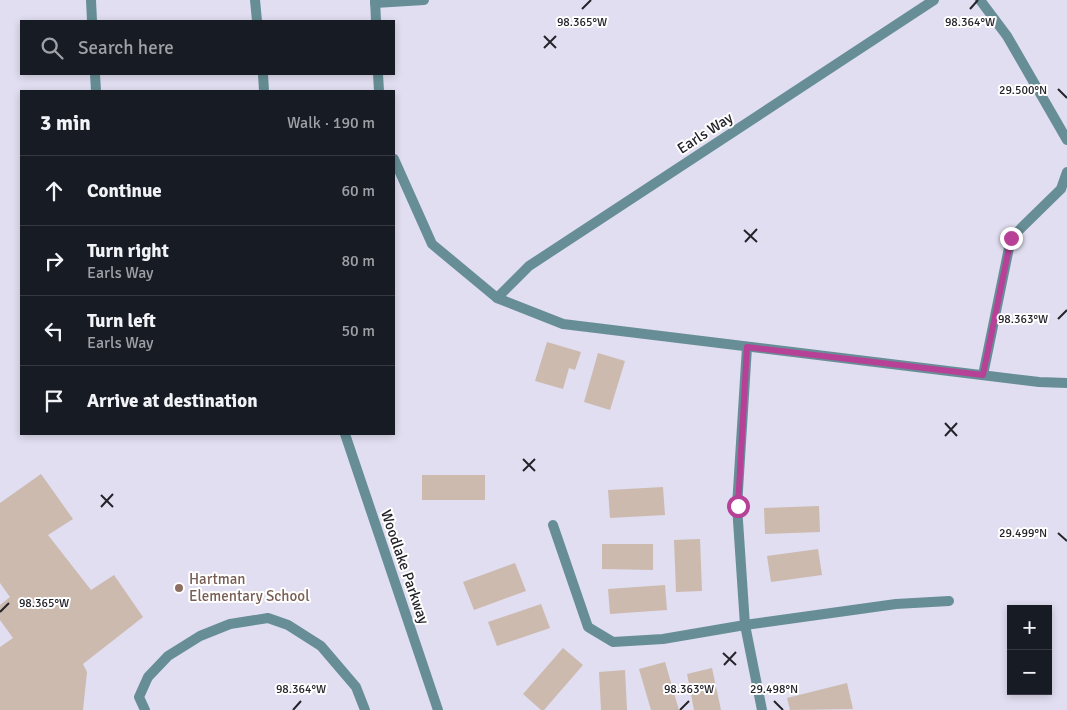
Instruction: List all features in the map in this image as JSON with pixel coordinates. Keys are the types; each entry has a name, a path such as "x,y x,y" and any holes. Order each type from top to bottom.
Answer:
{"street":[{"path":"91,0 92,20"},
{"path":"255,0 258,20"},
{"path":"376,20 375,2 424,0"},
{"name":"Earls Way","path":"497,298 529,266 934,0"},
{"path":"980,0 1006,36 1067,140"},
{"path":"95,75 96,90"},
{"path":"263,75 264,90"},
{"path":"378,75 379,90"},
{"path":"395,161 432,244 497,298 563,324 1039,382 1067,382"},
{"path":"983,375 1011,238 1061,189 1067,172"},
{"path":"747,347 738,506 745,625 762,710"},
{"name":"Woodlake Parkway","path":"345,435 438,710"},
{"path":"553,525 588,627 613,642 663,639 745,625 896,604 949,601"},
{"path":"144,710 139,696 148,678 168,656 200,636 230,624 268,618 288,625 322,646 356,687 365,710"}],"building":[{"path":"547,342 581,352 575,370 569,368 563,389 535,381"},
{"path":"598,353 625,361 610,410 584,402"},
{"path":"41,474 73,519 48,535 91,590 114,575 143,617 83,664 87,672 83,710 0,710 0,647 13,638 0,620 0,605 10,597 0,583 0,503"},
{"path":"422,475 485,475 485,500 422,500"},
{"path":"663,487 665,515 610,518 608,490"},
{"path":"819,506 820,532 765,534 764,508"},
{"path":"700,539 702,591 676,592 674,540"},
{"path":"602,544 653,544 653,570 602,569"},
{"path":"818,549 822,575 771,582 767,556"},
{"path":"515,563 526,591 474,610 463,582"},
{"path":"665,585 667,610 610,614 608,589"},
{"path":"541,604 550,628 497,646 488,622"},
{"path":"563,648 583,665 544,710 541,710 523,694"},
{"path":"665,662 679,710 651,710 639,669"},
{"path":"712,668 721,710 694,710 687,674"},
{"path":"625,670 627,710 601,710 599,672"},
{"path":"847,683 853,709 790,710 787,698"}],"place":[{"name":"Hartman Elementary School","path":"179,588"}],"route":[{"path":"738,506 747,347 983,375 1011,238"}]}
